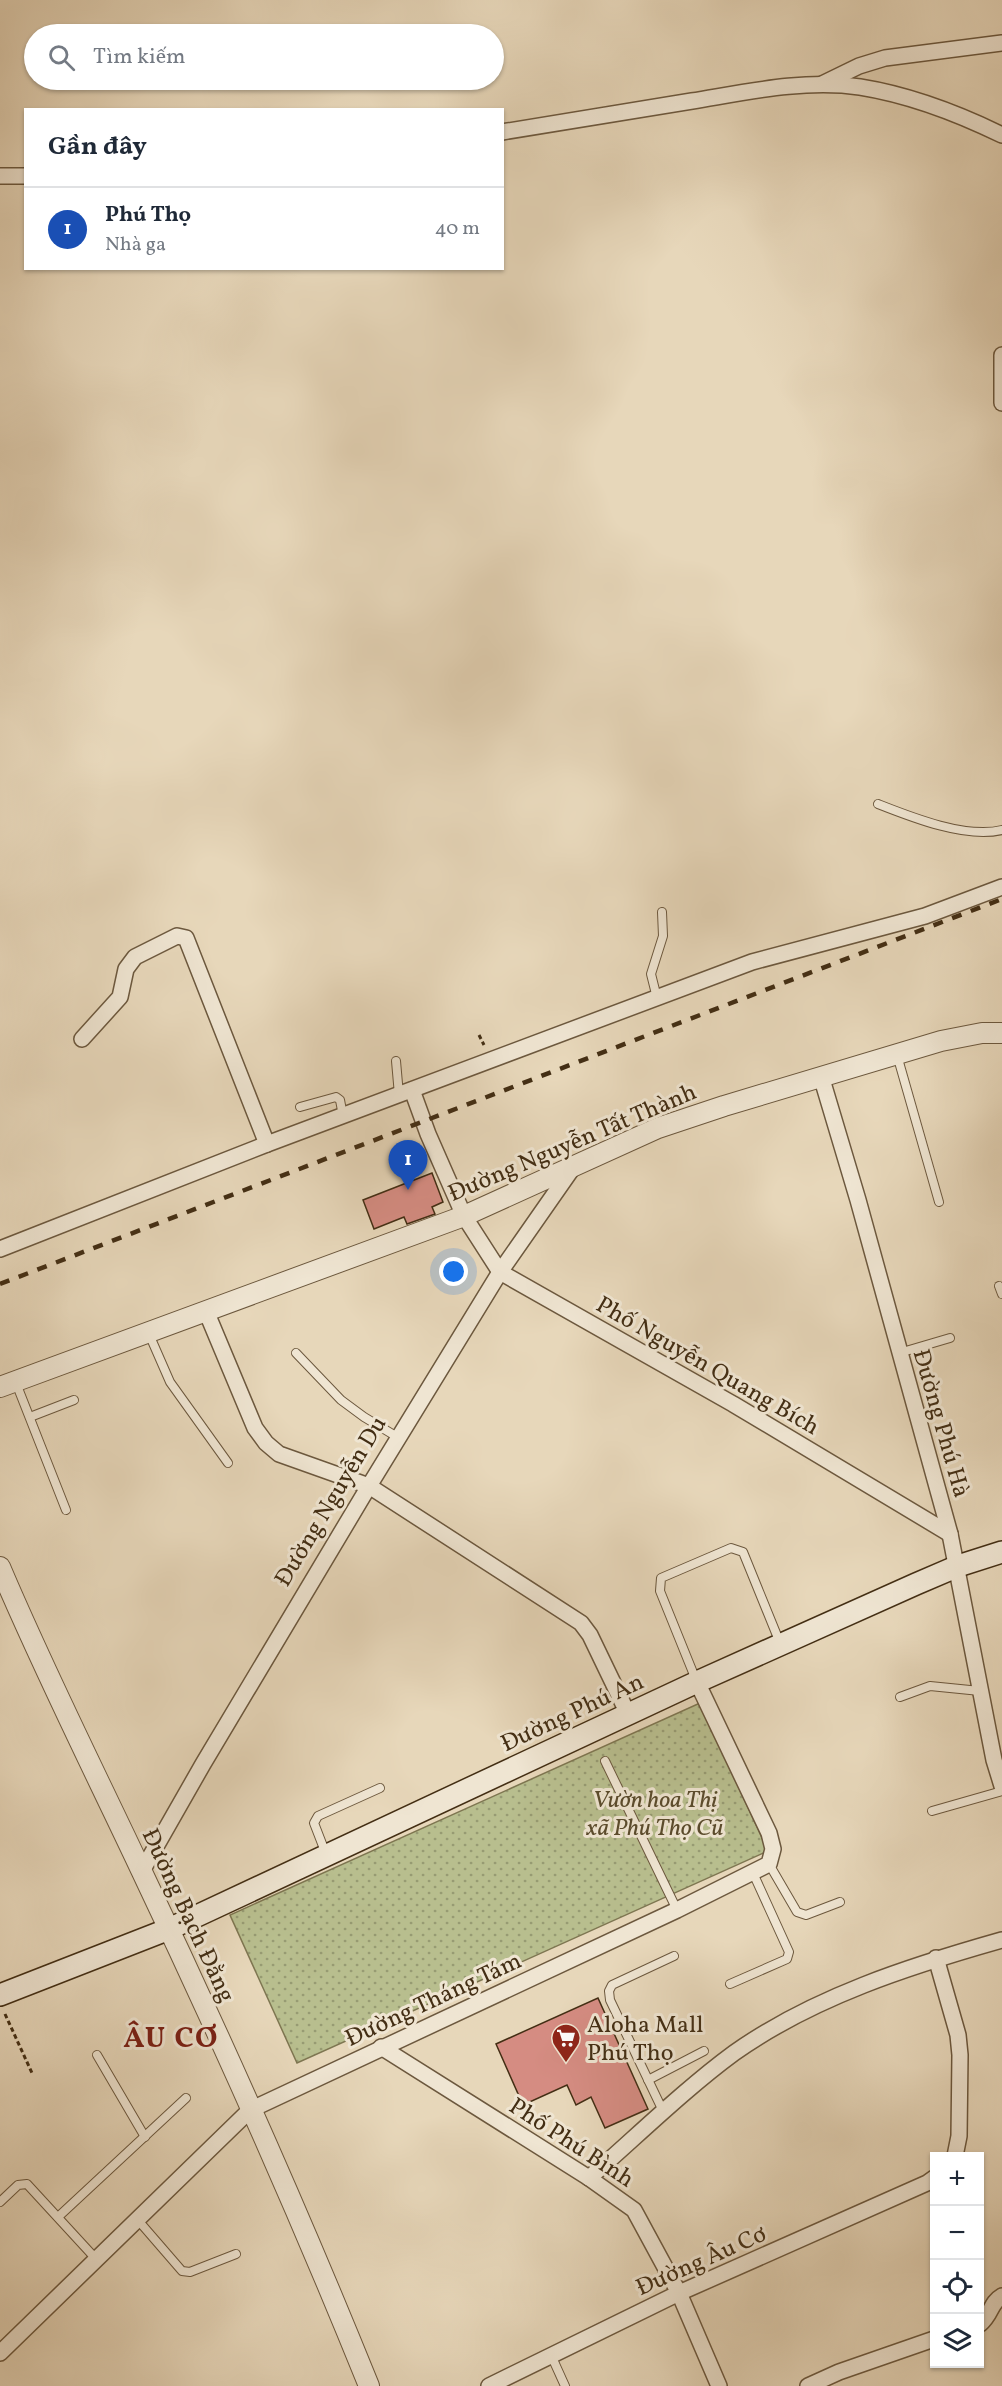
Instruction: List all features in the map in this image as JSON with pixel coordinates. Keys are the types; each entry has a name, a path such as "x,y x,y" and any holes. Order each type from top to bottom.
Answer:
{"main road":[{"name":"Đường Phú An","path":"169,1929 697,1682 958,1566 1002,1552"},
{"path":"2,2005 169,1929"}],"street":[{"path":"819,85 859,66 885,58 1002,43"},
{"path":"504,132 772,88 819,85 858,87 897,94 971,120 1002,135"},
{"path":"0,176 24,176"},
{"path":"1002,355 1002,403"},
{"path":"0,1249 267,1144 758,959 924,916 1002,887"},
{"path":"82,1039 120,997 126,969 135,957 177,936 186,938 267,1144"},
{"name":"Đường Nguyễn Tất Thành","path":"8,1384 464,1216 658,1128 820,1076 951,1039 982,1033 1002,1033"},
{"name":"Đường Phú Hà","path":"820,1076 858,1200 950,1534 994,1760 1002,1786"},
{"name":"Phố Nguyễn Quang Bích","path":"405,1093 428,1134 464,1216 500,1272 733,1404 950,1534"},
{"name":"Đường Nguyễn Du","path":"142,1870 369,1486 500,1272 574,1166"},
{"path":"206,1311 255,1428 266,1443 279,1454 369,1486 581,1623 590,1635 628,1714"},
{"name":"Đường Bạch Đằng","path":"0,1568 38,1656 169,1929 321,2266 369,2386"},
{"path":"697,1682 769,1833 773,1849 769,1864"},
{"name":"Đường Tháng Tám","path":"0,2353 250,2110 677,1910 769,1864"},
{"path":"589,2178 733,2054 776,2027 843,1994 936,1958 1002,1940"},
{"path":"936,1958 958,2035 960,2055 957,2152"},
{"name":"Phố Phú Bình","path":"381,2047 589,2178 634,2210 679,2293 719,2386"},
{"name":"Đường Âu Cơ","path":"489,2386 679,2293 930,2181"},
{"path":"984,2320 989,2316 994,2302 1002,2296"},
{"path":"808,2386 839,2372 930,2340"}],"lane":[{"path":"878,804 922,821 952,828 994,832 1002,830"},
{"path":"657,998 651,974 663,936 662,912"},
{"path":"897,1054 939,1202"},
{"path":"396,1061 405,1093"},
{"path":"300,1107 336,1097 340,1100 344,1116"},
{"path":"148,1333 170,1382 228,1463"},
{"path":"899,1353 950,1338"},
{"path":"296,1353 341,1400 364,1418 399,1438"},
{"path":"8,1384 30,1417 66,1510"},
{"path":"30,1417 74,1400"},
{"path":"697,1682 660,1591 660,1578 731,1548 736,1548 743,1552 781,1644"},
{"path":"900,1697 930,1686 982,1691"},
{"path":"605,1761 677,1910"},
{"path":"326,1855 314,1823 318,1816 380,1788"},
{"path":"932,1811 1002,1791"},
{"path":"769,1864 797,1912 806,1916 840,1902"},
{"path":"730,1984 787,1959 789,1952 753,1873"},
{"path":"664,2113 610,2000 609,1991 612,1985 674,1956"},
{"path":"648,2080 704,2051"},
{"path":"97,2055 145,2137"},
{"path":"58,2217 186,2098"},
{"path":"0,2202 18,2185 27,2184 96,2259"},
{"path":"137,2219 182,2271 190,2272 236,2254"},
{"path":"551,2355 565,2386"}],"path":[{"path":"2,2005 32,2073"}],"green space":[{"name":"Vườn hoa Thị xã Phú Thọ Cũ","path":"700,1703 768,1851 297,2063 230,1915"}],"building":[{"path":"432,1173 443,1202 432,1207 435,1214 407,1224 404,1217 374,1229 363,1200"},
{"name":"Aloha Mall Phú Thọ","path":"598,1998 648,2109 605,2128 591,2097 576,2105 567,2085 523,2105 496,2044"}],"railway":[{"path":"0,1284 1002,899"}],"place":[{"name":"Phú Thọ","path":"408,1190"},
{"name":"Aloha Mall Phú Thọ","path":"566,2064"}],"district":[{"name":"ÂU CƠ","path":"171,2037"}]}
